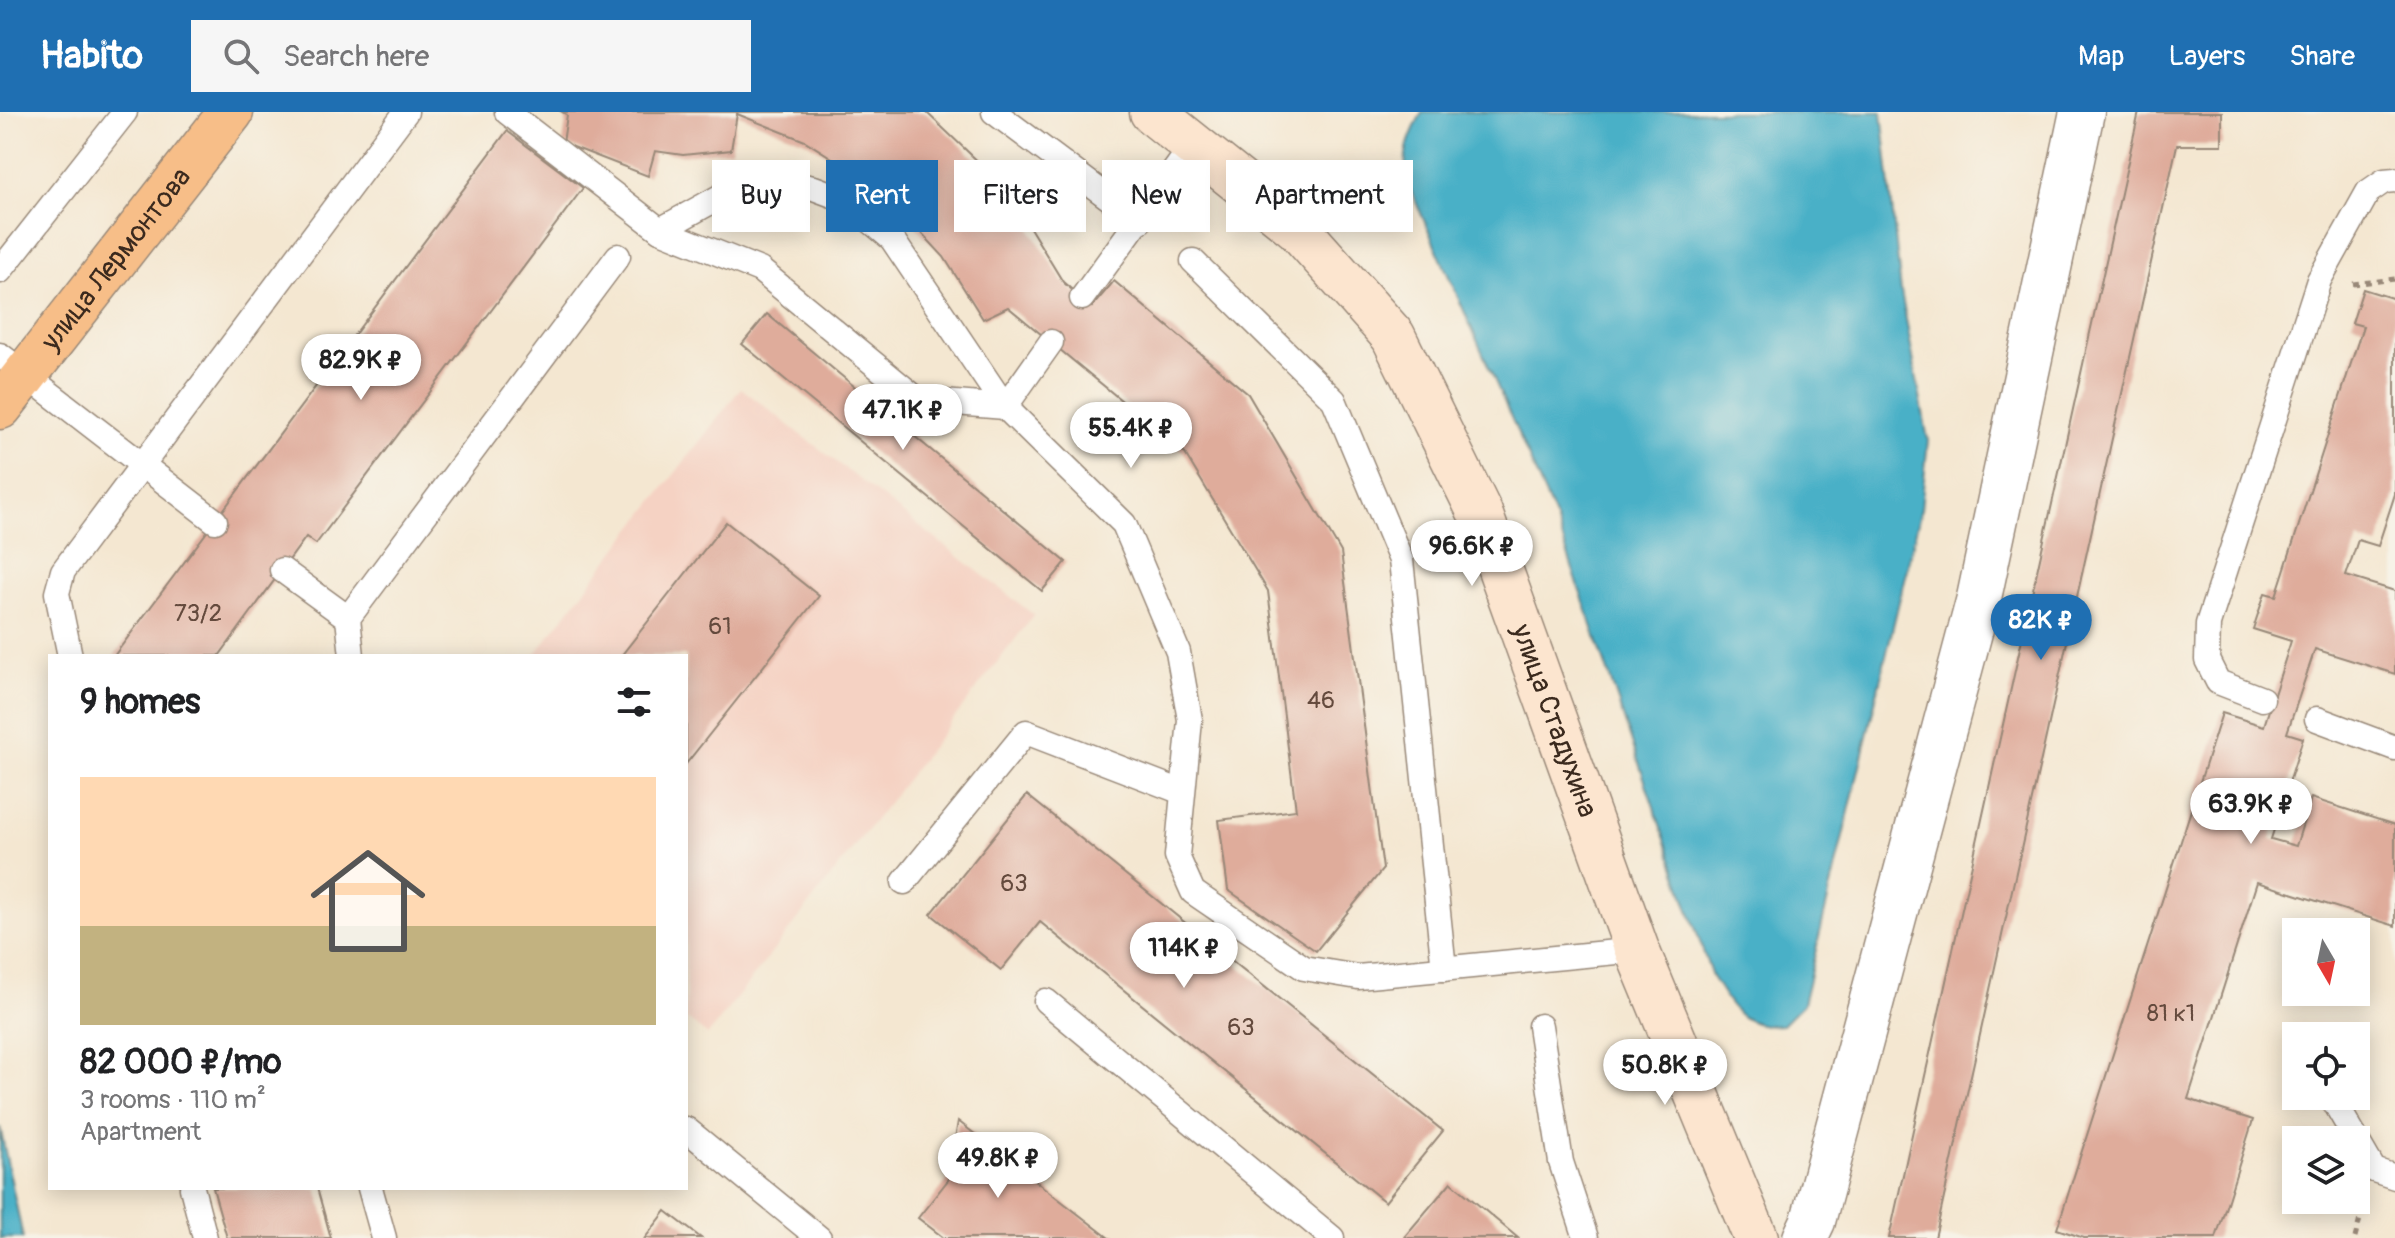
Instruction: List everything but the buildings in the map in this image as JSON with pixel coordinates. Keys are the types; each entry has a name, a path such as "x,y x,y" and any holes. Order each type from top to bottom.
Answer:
{"main road":[{"name":"улица Лермонтова","path":"8,379 231,112"}],"street":[{"name":"улица Стадухина","path":"1152,112 1297,228 1393,336 1480,513 1637,950 1756,1238"},
{"path":"1805,1238 1813,1221 1979,598 2082,112"}],"lane":[{"path":"0,271 125,112"},
{"path":"70,654 57,593 63,571 406,112"},
{"path":"507,112 660,230 760,270 918,400 1005,407"},
{"path":"994,112 1102,193"},
{"path":"1183,160 1193,145"},
{"path":"660,230 743,184 772,180 814,188 846,200 892,239 1005,407 1124,524 1178,652 1190,720 1177,856 1193,892 1304,968 1358,977 1637,950"},
{"path":"2262,699 2218,682 2207,660 2208,624 2319,280 2368,192 2384,181 2395,180"},
{"path":"1082,298 1132,232"},
{"path":"352,654 348,618 618,256"},
{"path":"1193,261 1334,400 1401,560 1444,969"},
{"path":"1005,407 1051,342"},
{"path":"8,379 141,464 215,521"},
{"path":"282,570 348,618"},
{"path":"2317,719 2395,748"},
{"path":"904,882 1026,732 1182,792"},
{"path":"1046,1001 1332,1238"},
{"path":"1540,1026 1561,1162 1586,1238"},
{"path":"2339,1110 2374,1170 2395,1177"},
{"path":"688,1131 819,1238"},
{"path":"193,1190 205,1238"},
{"path":"371,1190 384,1238"}],"shaded area":[{"path":"741,388 1034,615 708,1035 688,1020 688,654 536,654"}],"water":[{"path":"1422,112 1882,112 1901,292 1928,440 1921,509 1803,1004 1782,1025 1747,1020 1732,1007 1712,977 1555,517 1413,195 1413,160 1406,160 1413,130"},
{"path":"0,1127 23,1238 0,1238"}]}
